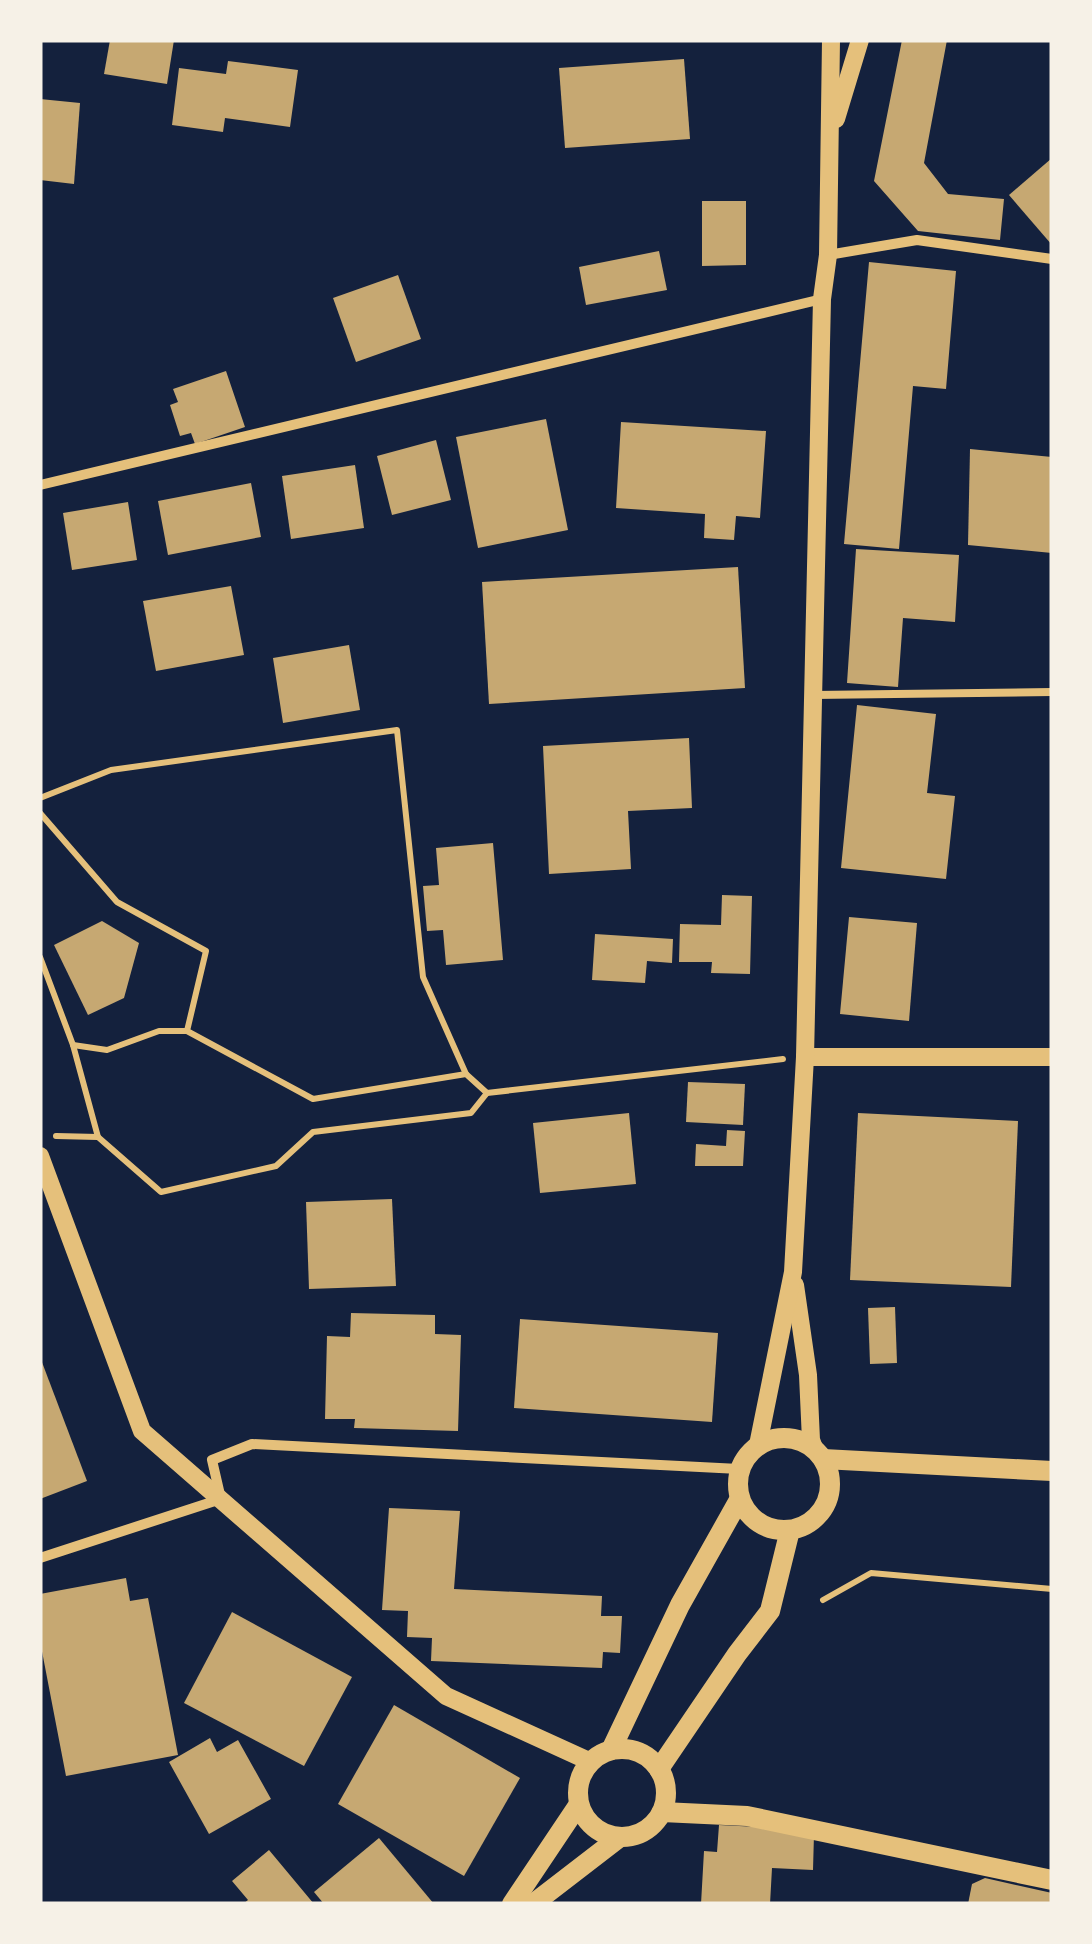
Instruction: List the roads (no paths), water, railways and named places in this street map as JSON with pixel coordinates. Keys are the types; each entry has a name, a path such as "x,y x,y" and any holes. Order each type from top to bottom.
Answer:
{"main road":[{"path":"819,1454 830,1488 826,1503 805,1525 774,1530 748,1514 740,1500 739,1469 746,1454 758,1444 786,1437 819,1454 1052,1471"},
{"path":"612,1750 680,1605 740,1500"},
{"path":"659,1769 770,1611 790,1530"},
{"path":"533,1904 620,1837 644,1830 662,1812 665,1783 659,1769 638,1752 612,1750 590,1762 579,1778 579,1804 594,1827 620,1837"},
{"path":"512,1904 579,1804"},
{"path":"662,1812 747,1816 1052,1880"}],"street":[{"path":"758,1444 792,1272 804,1057 831,40"},
{"path":"830,138 860,40"},
{"path":"828,254 917,240 1052,259"},
{"path":"40,486 822,299"},
{"path":"804,1057 1052,1057"},
{"path":"40,1156 142,1431 446,1696 590,1762"},
{"path":"792,1272 808,1375 811,1440 819,1454"},
{"path":"222,1500 212,1460 252,1444 739,1469"},
{"path":"40,1558 222,1500"}],"lane":[{"path":"813,695 1052,692"}]}
